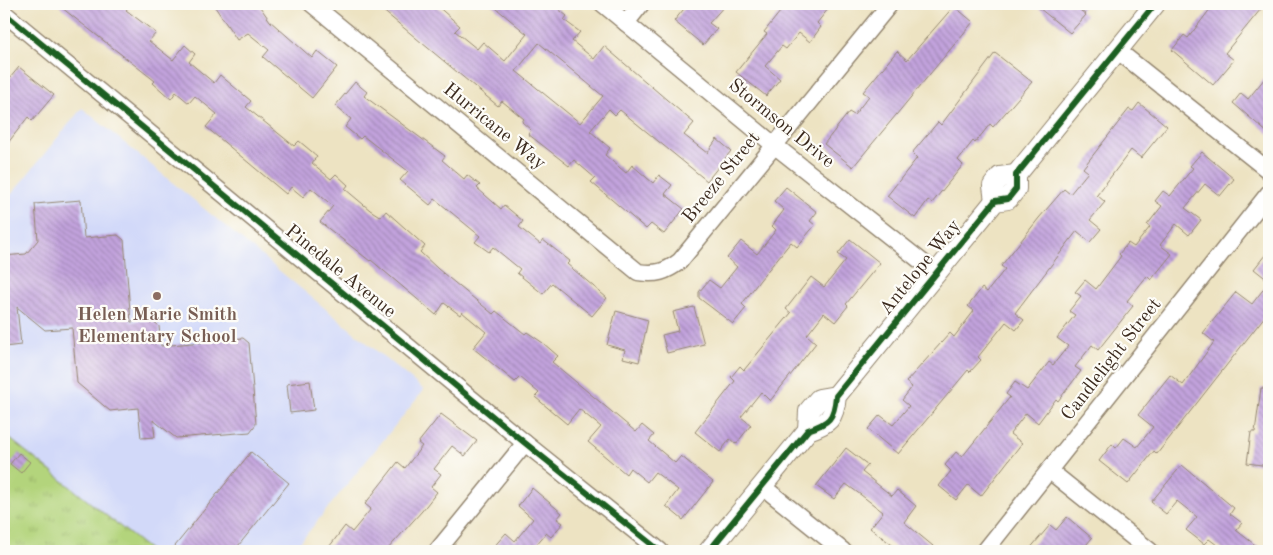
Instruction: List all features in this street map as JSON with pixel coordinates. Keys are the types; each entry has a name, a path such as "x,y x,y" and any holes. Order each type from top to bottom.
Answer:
{"street":[{"name":"Hurricane Way","path":"312,4 638,272 653,274"},
{"name":"Stormson Drive","path":"603,4 774,145 936,273"},
{"path":"626,23 641,4"},
{"name":"Breeze Street","path":"653,274 668,270 680,261 890,4"},
{"name":"Antelope Way","path":"709,551 808,430 809,411 819,399 836,396 994,201 993,186 1000,177 1016,175 1155,4"},
{"name":"Pinedale Avenue","path":"7,22 660,551"},
{"path":"1117,50 1269,171"},
{"name":"Candlelight Street","path":"985,551 1269,194"},
{"path":"437,551 525,443"},
{"path":"1050,471 1150,551"},
{"path":"762,486 843,551"}],"shaded area":[{"name":"Helen Marie Smith Elementary School","path":"82,108 424,390 293,551 4,551 4,203"}],"green space":[{"path":"4,434 151,551 4,551"}],"building":[{"path":"57,4 131,4 126,10 156,33 149,41 173,60 185,45 195,54 189,62 214,83 220,75 251,101 246,107 294,146 299,141 317,156 312,163 331,179 336,174 348,185 345,189 370,210 381,217 386,211 425,246 420,252 438,269 493,314 496,311 525,334 527,332 543,343 558,356 552,362 636,432 642,425 654,435 649,441 675,463 681,456 713,482 683,520 666,506 678,490 655,472 647,482 630,468 626,474 588,442 601,427 579,409 567,424 535,397 539,393 520,377 515,382 473,348 486,332 462,312 460,315 444,303 436,315 371,260 320,222 333,206 311,188 303,197 291,187 286,194 206,127 217,114 195,96 189,103 176,92 171,99 153,83 155,81"},
{"path":"213,4 258,4 270,21 312,58 317,51 337,67 312,98 263,57 269,50 248,33 237,40"},
{"path":"375,4 435,4 460,26 455,31 477,49 483,42 505,61 527,34 491,4 552,4 567,16 564,20 580,32 572,41 594,59 604,46 694,123 684,135 707,153 717,139 731,151 707,181 620,110 615,115 609,109 590,131 610,148 605,155 626,173 632,165 653,183 659,175 672,185 665,194 684,209 664,234 651,224 646,229 591,182 595,178 574,160 569,166 528,134 531,130 522,122 524,119 502,101 498,106","holes":["539,43 603,96 580,123 516,71"]},
{"path":"688,4 726,4 709,23 717,29 703,45 674,21"},
{"path":"770,4 832,4 817,23 821,27 810,42 799,33 786,49 782,46 765,66 780,79 766,96 736,72 767,34 764,32 780,12"},
{"path":"1034,4 1085,4 1080,10 1086,15 1070,33"},
{"path":"1214,4 1265,4 1225,53 1234,60 1213,85 1172,50 1184,35 1188,38"},
{"path":"954,6 973,22 853,167 824,144 849,112 854,115 869,96 863,92 897,51 907,60"},
{"path":"995,53 1032,82 993,127 990,124 975,143 973,141 958,160 963,165 932,203 928,200 915,218 887,196 917,158 912,153 938,122 941,125"},
{"path":"19,67 54,95 32,121 28,117 4,148 4,92 8,87 5,84"},
{"path":"1269,73 1269,134 1233,103 1241,93 1248,99"},
{"path":"355,82 367,92 364,96 445,156 442,160 464,179 467,175 480,185 477,188 501,209 504,205 523,221 519,227 540,244 543,240 570,261 567,264 607,298 592,316 552,283 543,294 517,273 520,269 493,247 489,252 475,242 480,236 435,199 430,205 400,180 408,171 363,136 360,139 345,127 351,119 335,106"},
{"path":"1139,103 1167,126 1141,158 1131,150 1097,195 1105,202 1090,220 1101,229 1090,242 1077,231 1015,313 1024,320 1016,330 1006,322 978,357 981,360 970,372 968,370 898,454 868,429 880,415 893,425 909,406 902,400 912,387 906,382 950,333 954,337 974,311 968,306 982,288 987,292 1005,269 1001,266 1039,218 1064,189 1070,194 1088,172 1083,168 1129,109 1133,111"},
{"path":"1202,152 1234,179 1220,196 1205,184 1185,208 1201,220 1189,235 1176,224 1160,245 1172,254 1151,280 1147,276 1127,301 1133,306 1098,350 1092,345 1075,367 1081,371 1038,423 1026,413 1010,434 1022,443 981,496 968,485 956,500 939,486 951,471 945,465 956,452 962,457 1010,397 1006,394 1015,382 1027,390 1049,362 1053,365 1068,346 1057,338 1075,315 1069,311 1081,296 1075,292 1085,280 1096,289 1121,256 1119,254 1128,243 1134,247 1150,227 1147,225 1162,206 1155,201 1163,191 1170,196 1193,168 1190,166"},
{"path":"786,187 817,212 810,221 815,225 797,247 791,242 742,304 746,308 733,324 699,298 699,292 709,280 720,288 737,267 727,258 741,241 757,254 776,230 772,226 784,210 774,201"},
{"path":"81,200 84,238 118,235 124,240 131,322 152,320 159,326 161,346 243,338 249,343 256,424 250,432 176,438 153,420 155,437 141,438 138,408 110,411 77,383 72,328 45,330 17,307 21,345 4,347 4,256 26,254 38,240 35,204"},
{"path":"850,239 880,263 846,304 848,306 835,322 824,313 807,335 816,343 770,401 761,392 741,417 751,425 736,444 730,439 720,452 695,432 735,381 731,377 740,366 744,370 791,313 786,309 811,277 824,287 846,260 838,254"},
{"path":"1269,250 1269,281 1254,269"},
{"path":"1269,282 1269,311 1157,454 1154,451 1128,484 1099,461 1112,444 1116,448 1124,438 1137,447 1153,427 1138,415 1170,375 1183,385 1214,342 1203,333 1236,292 1252,304"},
{"path":"694,307 704,344 667,353 662,335 678,331 673,312"},
{"path":"616,311 648,320 639,362 623,358 625,350 607,345"},
{"path":"310,381 314,410 290,413 287,384"},
{"path":"1261,388 1269,389 1269,466 1247,463 1251,432 1255,432"},
{"path":"441,414 477,441 465,456 452,446 434,469 441,474 431,487 437,492 422,511 386,551 326,551 345,526 352,532 371,509 365,504 398,462 405,468 422,446 418,443"},
{"path":"846,448 868,465 862,472 892,496 897,490 916,506 904,522 939,551 900,551 870,528 883,512 846,484 834,499 816,486"},
{"path":"251,452 289,483 234,551 171,551"},
{"path":"19,453 30,462 21,473 10,464"},
{"path":"1182,465 1234,508 1230,514 1242,523 1236,530 1263,551 1225,551 1209,539 1204,544 1186,530 1197,517 1177,501 1166,514 1151,502"},
{"path":"532,488 562,513 557,519 563,523 551,537 546,533 531,551 490,551 506,533 515,541 533,519 518,506"},
{"path":"1067,517 1092,538 1081,551 1028,551 1050,525 1056,530"}],"cycle path":[{"path":"709,551 808,430 821,425 829,419 834,410 836,396 995,201 1008,199 1016,189 1016,175 1155,4"},
{"path":"4,13 525,443 660,551"}],"place":[{"name":"Helen Marie Smith Elementary School","path":"157,296"}]}
